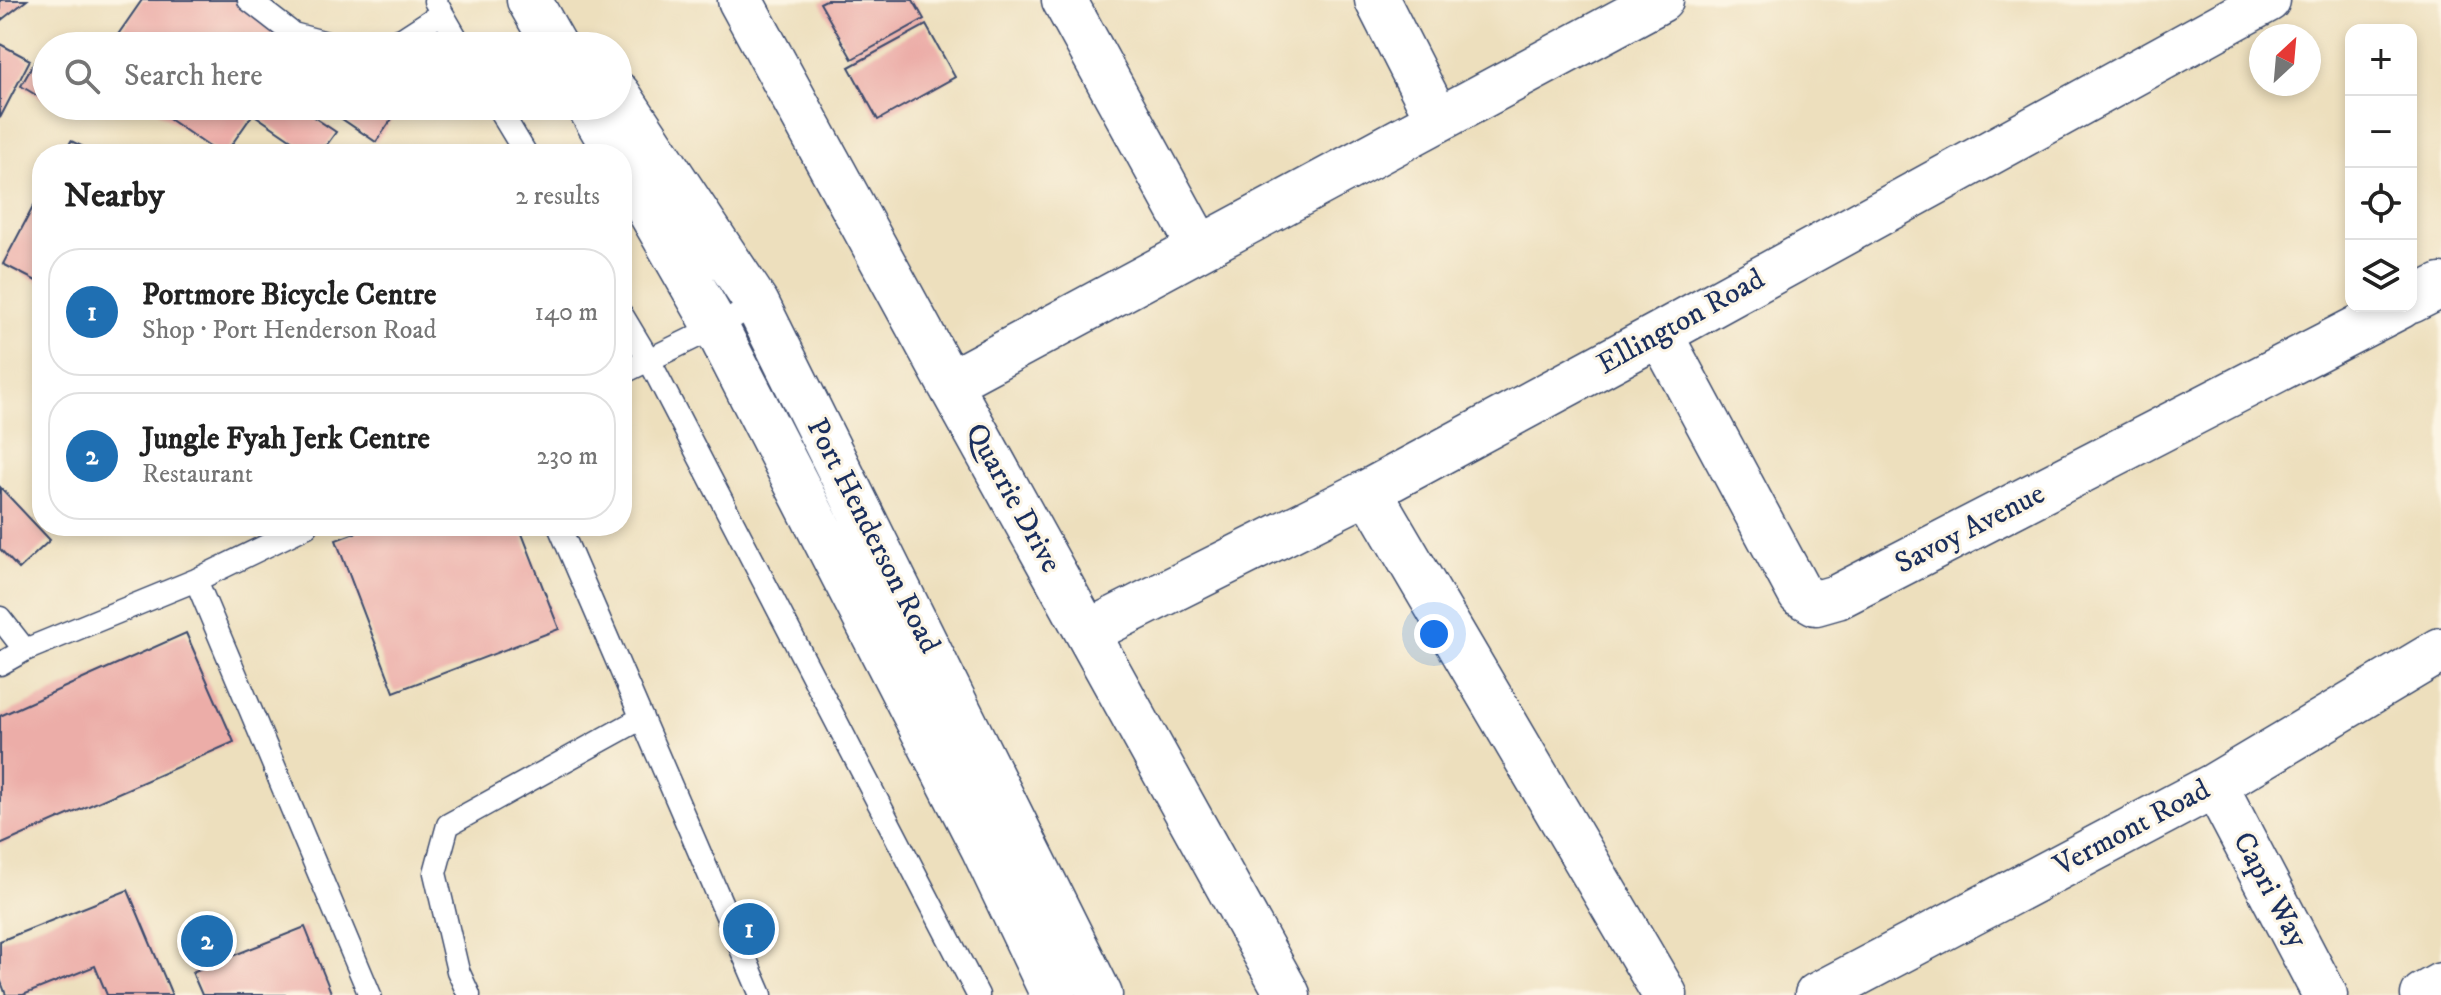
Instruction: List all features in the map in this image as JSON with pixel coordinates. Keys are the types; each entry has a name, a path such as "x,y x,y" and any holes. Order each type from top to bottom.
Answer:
{"street":[{"path":"529,0 547,32"},
{"path":"561,0 578,32"},
{"name":"Quarrie Drive","path":"740,0 1288,995"},
{"path":"1064,0 1200,248"},
{"path":"1377,0 1438,120"},
{"path":"949,383 1661,0"},
{"name":"Ellington Road","path":"1088,632 1369,491 2268,0"},
{"name":"Port Henderson Road","path":"632,115 757,304 1100,995"},
{"path":"597,120 611,144"},
{"name":"Port Henderson Road","path":"632,180 716,327 983,848 1053,995"},
{"path":"2417,298 2441,286"},
{"name":"Savoy Avenue","path":"1660,334 1800,594 1816,603 1837,597 2389,312"},
{"path":"1369,491 1665,995"},
{"name":"Vermont Road","path":"1817,995 2215,785 2441,650"},
{"name":"Capri Way","path":"2215,785 2325,995"},
{"path":"2423,995 2441,985"}],"lane":[{"path":"249,0 290,32"},
{"path":"410,32 438,6 453,32"},
{"path":"505,120 520,144"},
{"path":"632,368 757,304"},
{"path":"632,332 978,995"},
{"path":"0,664 25,650 196,580 286,536"},
{"path":"563,536 761,995"},
{"path":"196,580 370,995"},
{"path":"0,618 25,650"},
{"path":"469,995 458,971 435,873 448,825 642,718"}],"building":[{"path":"0,0 27,0 0,21"},
{"path":"142,0 238,0 285,32 120,32"},
{"path":"826,0 913,0 924,19 852,59 820,3"},
{"path":"926,25 955,77 878,120 849,67"},
{"path":"0,44 30,60 0,118"},
{"path":"32,67 32,93 21,86"},
{"path":"170,120 249,120 232,144 205,144"},
{"path":"262,120 318,120 336,132 327,144 297,144"},
{"path":"344,120 391,120 376,142"},
{"path":"32,209 32,279 3,264"},
{"path":"0,487 32,521 32,536 46,536 50,540 19,569 0,549"},
{"path":"347,536 523,536 559,629 394,692 336,540"},
{"path":"186,633 234,742 0,845 0,716"},
{"path":"128,890 172,995 107,995 95,966 23,995 6,995 0,979 0,941"},
{"path":"305,927 332,995 202,995 192,972"}],"place":[{"name":"Portmore Bicycle Centre","path":"749,929"},
{"name":"Jungle Fyah Jerk Centre","path":"207,941"}]}
